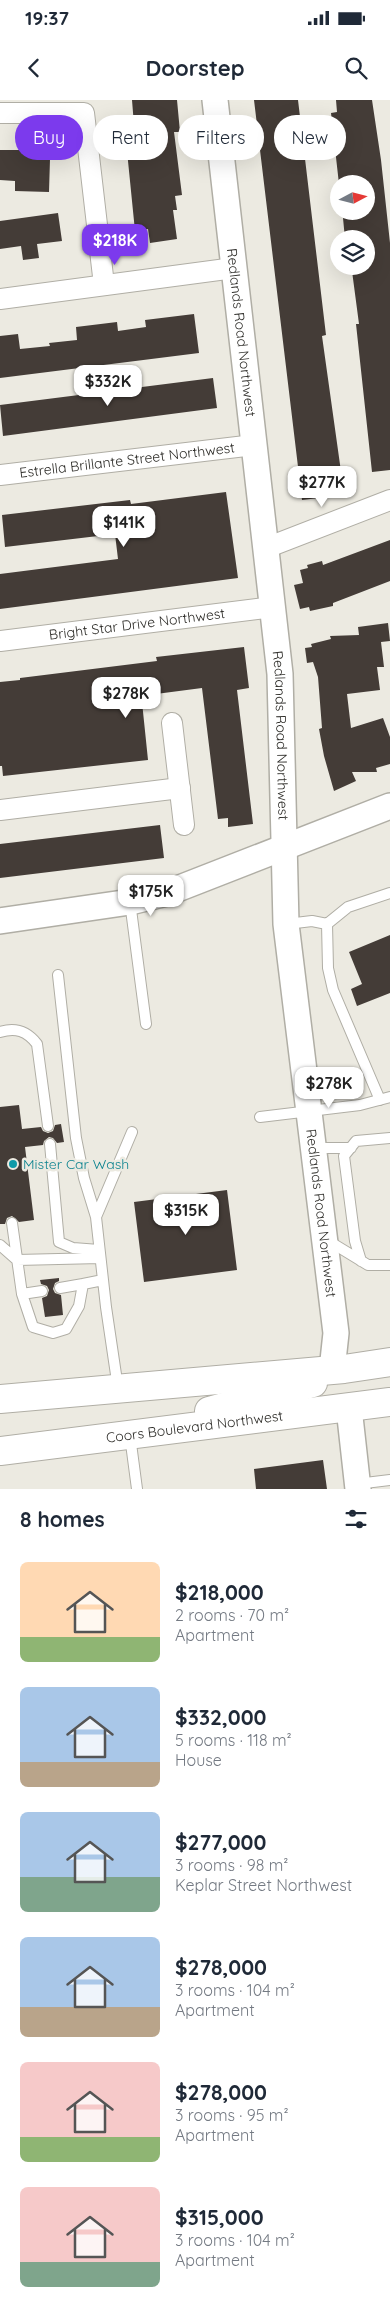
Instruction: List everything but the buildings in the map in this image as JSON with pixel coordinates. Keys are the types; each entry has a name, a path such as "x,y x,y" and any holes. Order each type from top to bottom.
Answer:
{"main road":[{"path":"0,1399 332,1370 390,1362"},
{"path":"175,1430 208,1411 323,1380 332,1370"},
{"path":"349,1408 360,1388 371,1380 390,1376"},
{"name":"Coors Boulevard Northwest","path":"0,1451 390,1402"}],"street":[{"name":"Redlands Road Northwest","path":"215,100 280,674 286,924 336,1333 332,1370"},
{"path":"0,113 84,112 104,285"},
{"path":"0,299 234,268"},
{"name":"Estrella Brillante Street Northwest","path":"0,475 254,444"},
{"path":"266,548 390,500"},
{"name":"Bright Star Drive Northwest","path":"0,641 273,607"},
{"path":"172,723 184,825"},
{"path":"0,810 180,788"},
{"path":"0,921 130,902 167,892 390,806"},
{"path":"349,1408 358,1487"}],"lane":[{"path":"327,924 348,907 390,893"},
{"path":"130,902 146,1024"},
{"path":"286,924 312,921 327,924"},
{"path":"260,1117 360,1105 385,1098 333,990 328,968 327,924"},
{"path":"58,975 76,1138 84,1178 96,1217 118,1389"},
{"path":"0,1032 11,1028 29,1034 37,1044 48,1126"},
{"path":"96,1217 132,1132"},
{"path":"362,1261 355,1242 344,1156 356,1141 390,1138"},
{"path":"50,1144 59,1242 74,1248 100,1254"},
{"path":"314,1148 351,1148"},
{"path":"12,1223 22,1294 33,1327 54,1333 66,1329 79,1306 84,1284"},
{"path":"324,1238 368,1265 390,1265"},
{"path":"0,1245 17,1260 100,1254"},
{"path":"60,1288 103,1280"},
{"path":"22,1294 42,1291"},
{"path":"130,1435 137,1489"},
{"path":"358,1487 390,1480"}],"place":[{"name":"Mister Car Wash","path":"13,1164"}]}
